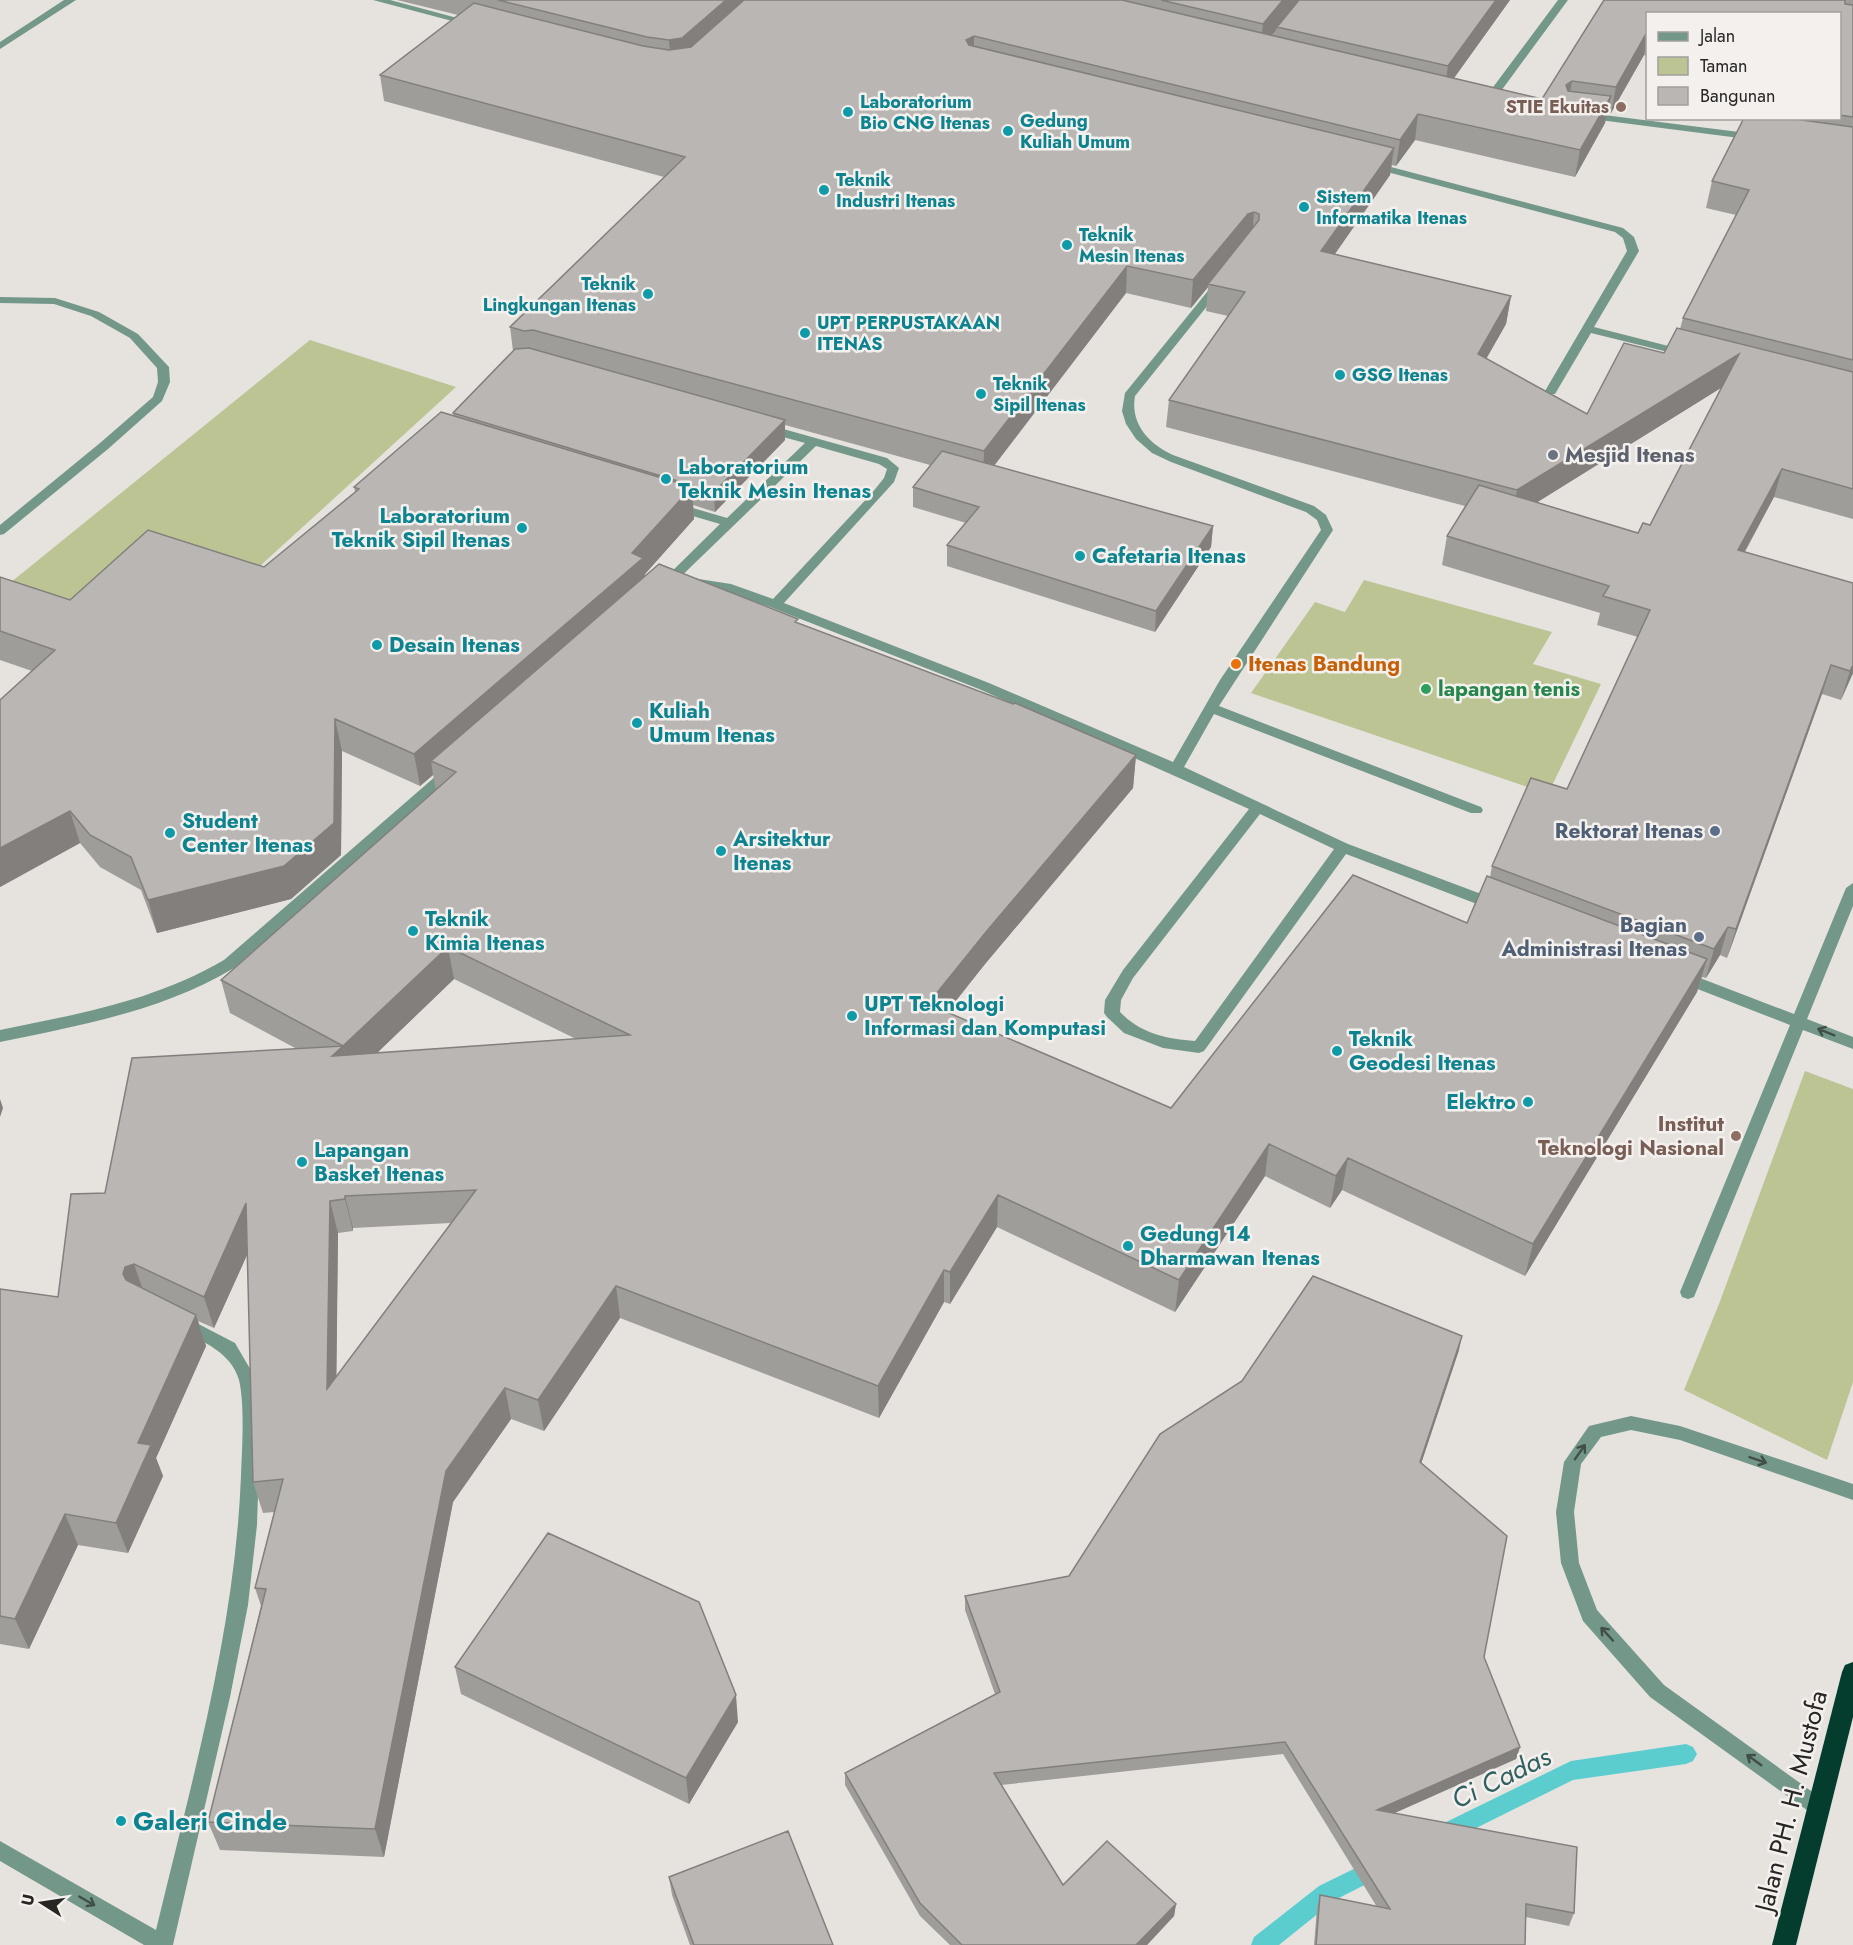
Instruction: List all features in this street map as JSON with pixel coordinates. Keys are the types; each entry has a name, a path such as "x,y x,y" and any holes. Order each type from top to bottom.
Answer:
{"highway":[{"name":"Jalan PH. H. Mustofa","path":"1784,1945 1853,1672"}],"street":[{"path":"0,46 71,0"},
{"path":"378,0 483,26"},
{"path":"1475,105 1485,105 1493,96 1563,0"},
{"path":"1578,115 1761,138"},
{"path":"1357,161 1619,230 1628,237 1633,251 1551,391"},
{"path":"1176,769 1211,708 1327,530 1322,518 1310,509 1177,460 1152,448 1137,433 1128,419 1125,406 1128,396 1230,271"},
{"path":"0,300 55,301 95,314 134,336 163,367 164,382 158,398 104,446 0,531"},
{"path":"1589,329 1693,355"},
{"path":"757,426 883,461 893,468 890,479 876,496 775,604"},
{"path":"813,442 731,523 655,593 695,582 726,587 775,604 984,686 1176,769 1343,847 1510,911"},
{"path":"665,504 731,523"},
{"path":"1211,708 1476,810"},
{"path":"0,1036 119,1010 178,993 206,979 229,964 464,758"},
{"path":"1258,807 1128,974 1113,1000 1112,1013 1122,1026 1156,1041 1199,1047 1343,847"},
{"path":"1688,1292 1853,888"},
{"path":"1666,970 1853,1043"},
{"path":"0,1850 162,1945 221,1697 239,1605 248,1525 251,1431 247,1379 229,1348 164,1314"},
{"path":"1818,1807 1658,1691 1590,1615 1570,1563 1565,1512 1573,1462 1595,1431 1631,1423 1680,1433 1853,1492"}],"green space":[{"path":"310,340 456,387 236,588 101,613 0,591"},
{"name":"lapangan tenis","path":"1364,580 1552,632 1533,664 1601,684 1548,794 1251,693 1315,602 1345,612"},
{"path":"1805,1071 1853,1089 1853,1382 1827,1460 1684,1390 1719,1304"}],"building":[{"path":"498,0 726,0 682,38 669,40 647,37"},
{"path":"744,0 1122,0 1542,99 1604,0 1845,0 1845,4 1853,5 1853,117 1841,115 1841,12 1646,12 1646,34 1616,87 1572,81 1566,85 1568,91 1611,96 1580,150 1418,114 1400,140 974,36 966,40 969,45 1394,148 1321,251 1511,296 1478,354 1587,414 1624,343 1664,353 1677,328 1853,372 1853,489 1782,469 1738,550 1853,583 1853,665 1850,671 1831,665 1736,929 1728,927 1714,949 1492,866 1531,778 1567,789 1650,610 1603,596 1609,586 1447,536 1479,485 1638,533 1643,523 1650,525 1739,354 1517,490 1169,400 1245,292 1208,284 1259,220 1259,214 1254,212 1248,214 1193,280 1127,266 984,451 533,330 524,331 510,327 685,157 380,75 474,3 643,46 669,50 691,47"},
{"path":"1161,0 1283,0 1263,24"},
{"path":"1299,0 1496,0 1448,66 1277,27"},
{"path":"1743,120 1802,120 1853,127 1853,360 1683,318 1749,190 1712,181"},
{"name":"Laboratorium Teknik Mesin Itenas","path":"529,348 785,420 714,492 453,413 515,349"},
{"path":"441,412 692,487 632,553 643,558 414,754 335,719 334,823 284,866 148,900 131,857 90,835 70,811 0,848 0,700 55,650 0,631 0,577 70,600 148,530 264,567 359,489 354,487"},
{"name":"Cafetaria Itenas","path":"942,451 1213,526 1156,611 947,545 979,507 913,487"},
{"path":"659,564 798,619 795,622 1015,703 1136,755 928,1004 1171,1108 1353,875 1467,923 1487,876 1707,959 1533,1244 1348,1158 1336,1176 1269,1144 1179,1280 998,1195 950,1272 944,1270 878,1386 616,1286 538,1400 505,1388 446,1471 375,1829 208,1822 266,1589 255,1588 283,1479 253,1482 246,1203 204,1297 134,1264 125,1267 123,1274 126,1280 196,1315 138,1443 151,1445 116,1523 65,1514 15,1619 0,1616 0,1289 58,1297 71,1194 105,1193 132,1058 343,1046 221,980 456,772 431,761","holes":["448,947 630,1035 332,1056","476,1190 327,1389 330,1201 345,1199 345,1196"]},
{"path":"1313,1276 1462,1336 1420,1462 1507,1536 1484,1657 1520,1747 1377,1810 1577,1847 1574,1913 1526,1904 1525,1945 1316,1945 1320,1895 1390,1909 1285,1742 994,1773 1063,1885 1107,1841 1176,1904 1136,1945 962,1945 920,1903 845,1773 1000,1692 965,1596 1069,1576 1160,1434 1242,1381"},
{"path":"548,1533 699,1602 736,1695 686,1778 455,1667"},
{"path":"788,1831 833,1945 694,1945 669,1877"}],"waterway":[{"name":"Ci Cadas","path":"1444,1834 1571,1771 1686,1754"},
{"name":"Ci Cadas","path":"1262,1945 1327,1893 1378,1867"}],"place":[{"name":"STIE Ekuitas","path":"1621,107"},
{"name":"Laboratorium Bio CNG Itenas","path":"848,112"},
{"name":"Gedung Kuliah Umum","path":"1008,131"},
{"name":"Teknik Industri Itenas","path":"824,190"},
{"name":"Sistem Informatika Itenas","path":"1304,207"},
{"name":"Teknik Mesin Itenas","path":"1067,245"},
{"name":"Teknik Lingkungan Itenas","path":"648,294"},
{"name":"UPT PERPUSTAKAAN ITENAS","path":"805,333"},
{"name":"GSG Itenas","path":"1340,375"},
{"name":"Teknik Sipil Itenas","path":"981,394"},
{"name":"Mesjid Itenas","path":"1553,455"},
{"name":"Laboratorium Teknik Mesin Itenas","path":"666,479"},
{"name":"Laboratorium Teknik Sipil Itenas","path":"522,528"},
{"name":"Cafetaria Itenas","path":"1080,556"},
{"name":"Desain Itenas","path":"377,645"},
{"name":"Itenas Bandung","path":"1236,664"},
{"name":"lapangan tenis","path":"1426,689"},
{"name":"Kuliah Umum Itenas","path":"637,723"},
{"name":"Rektorat Itenas","path":"1715,831"},
{"name":"Student Center Itenas","path":"170,833"},
{"name":"Arsitektur Itenas","path":"721,851"},
{"name":"Teknik Kimia Itenas","path":"413,931"},
{"name":"Bagian Administrasi Itenas","path":"1699,937"},
{"name":"UPT Teknologi Informasi dan Komputasi","path":"852,1016"},
{"name":"Teknik Geodesi Itenas","path":"1337,1051"},
{"name":"Elektro","path":"1528,1102"},
{"name":"Institut Teknologi Nasional","path":"1736,1136"},
{"name":"Lapangan Basket Itenas","path":"302,1162"},
{"name":"Gedung 14 Dharmawan Itenas","path":"1128,1246"},
{"name":"Galeri Cinde","path":"121,1821"}]}
